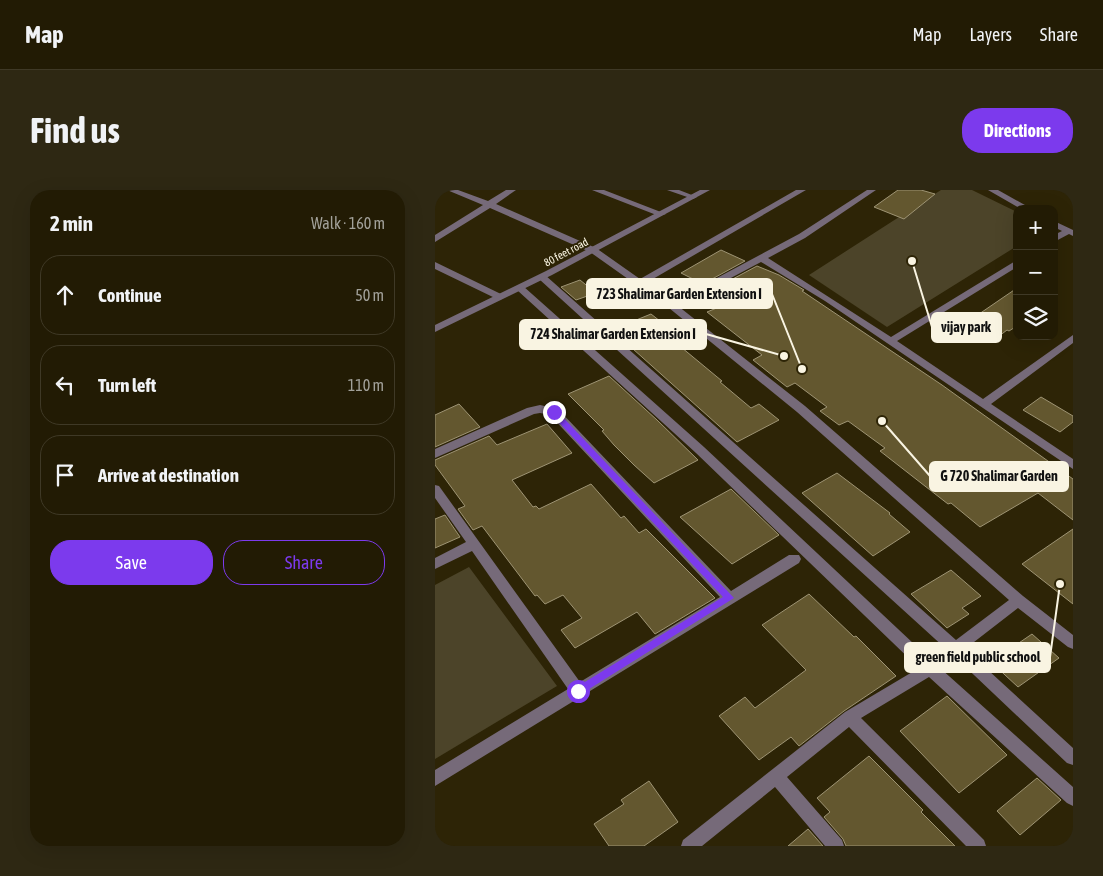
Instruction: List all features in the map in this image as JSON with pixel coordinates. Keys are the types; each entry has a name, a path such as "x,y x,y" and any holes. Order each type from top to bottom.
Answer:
{"street":[{"path":"451,190 491,204 593,250 640,283 801,408 1018,600 1073,643"},
{"path":"435,239 512,190"},
{"path":"596,190 662,214"},
{"path":"671,190 693,197"},
{"name":"80 feet road","path":"435,329 542,277 706,190"},
{"path":"640,283 802,190"},
{"path":"671,306 802,236 872,190"},
{"path":"992,190 1020,205"},
{"path":"1058,225 1071,232"},
{"path":"1058,237 1071,232"},
{"path":"762,258 891,341 1073,465"},
{"path":"435,265 500,298"},
{"path":"891,341 1013,265"},
{"path":"542,277 1073,758"},
{"path":"520,288 700,450 1073,798"},
{"path":"985,404 1073,338"},
{"path":"435,454 531,411 540,409 554,412 729,598"},
{"path":"435,488 578,691"},
{"path":"435,564 474,544"},
{"path":"435,779 793,559"},
{"path":"689,846 850,717 931,667 1018,600"},
{"path":"850,717 978,846"},
{"path":"776,776 836,846"}],"shaded area":[{"path":"941,190 972,190 1013,210 1013,248 887,327 809,275"},
{"path":"469,567 557,686 435,759 435,585"}],"building":[{"path":"898,190 921,190 935,194 904,219 874,207"},
{"path":"721,250 745,261 703,284 681,273"},
{"path":"757,266 779,275 804,290 802,291 942,385 1073,479 1073,520 1038,493 980,527 951,503 948,504 880,451 885,448 848,421 839,425 820,411 827,407 795,383 787,387 753,360 762,355 707,312 736,300 714,289"},
{"path":"580,280 596,293 576,300 561,287"},
{"path":"1013,291 1013,328 1007,330 994,340 963,325"},
{"path":"651,314 665,325 658,328 722,381 720,382 751,408 759,404 779,420 737,442 633,349 636,348 614,329"},
{"path":"609,376 698,460 654,483 634,465 602,431 604,430 568,394"},
{"path":"1041,397 1073,416 1073,422 1060,432 1023,410"},
{"path":"459,404 480,427 435,447 435,415"},
{"path":"547,424 572,453 512,480 533,507 536,506 539,509 591,484 621,518 624,516 639,533 646,529 715,598 655,634 637,612 575,648 561,630 582,618 563,595 545,604 537,595 535,596 482,526 473,530 458,509 465,506 435,465 435,460 489,436 497,445"},
{"path":"837,473 890,513 910,532 873,556 802,493"},
{"path":"731,489 779,535 732,564 680,517"},
{"path":"445,515 460,537 435,548 435,519"},
{"path":"1073,529 1073,604 1022,564"},
{"path":"951,570 981,596 962,608 969,614 947,628 911,594"},
{"path":"809,594 854,637 856,636 896,676 844,711 799,746 791,737 759,760 719,716 745,697 755,708 806,670 762,625"},
{"path":"1032,634 1059,658 1018,687 991,662"},
{"path":"947,696 1007,755 959,793 900,731"},
{"path":"869,756 923,810 921,812 955,846 846,846 843,839 824,817 830,812 817,798"},
{"path":"1037,778 1061,800 1020,835 997,811"},
{"path":"649,781 678,822 644,846 609,846 594,824 624,804 621,800"},
{"path":"808,829 823,846 788,846"}],"place":[{"name":"vijay park","path":"912,261"},
{"name":"724 Shalimar Garden Extension I","path":"784,356"},
{"name":"723 Shalimar Garden Extension I","path":"802,369"},
{"name":"G 720 Shalimar Garden","path":"882,421"},
{"name":"green field public school","path":"1060,584"}],"route":[{"path":"554,412 729,598 578,691"}]}
